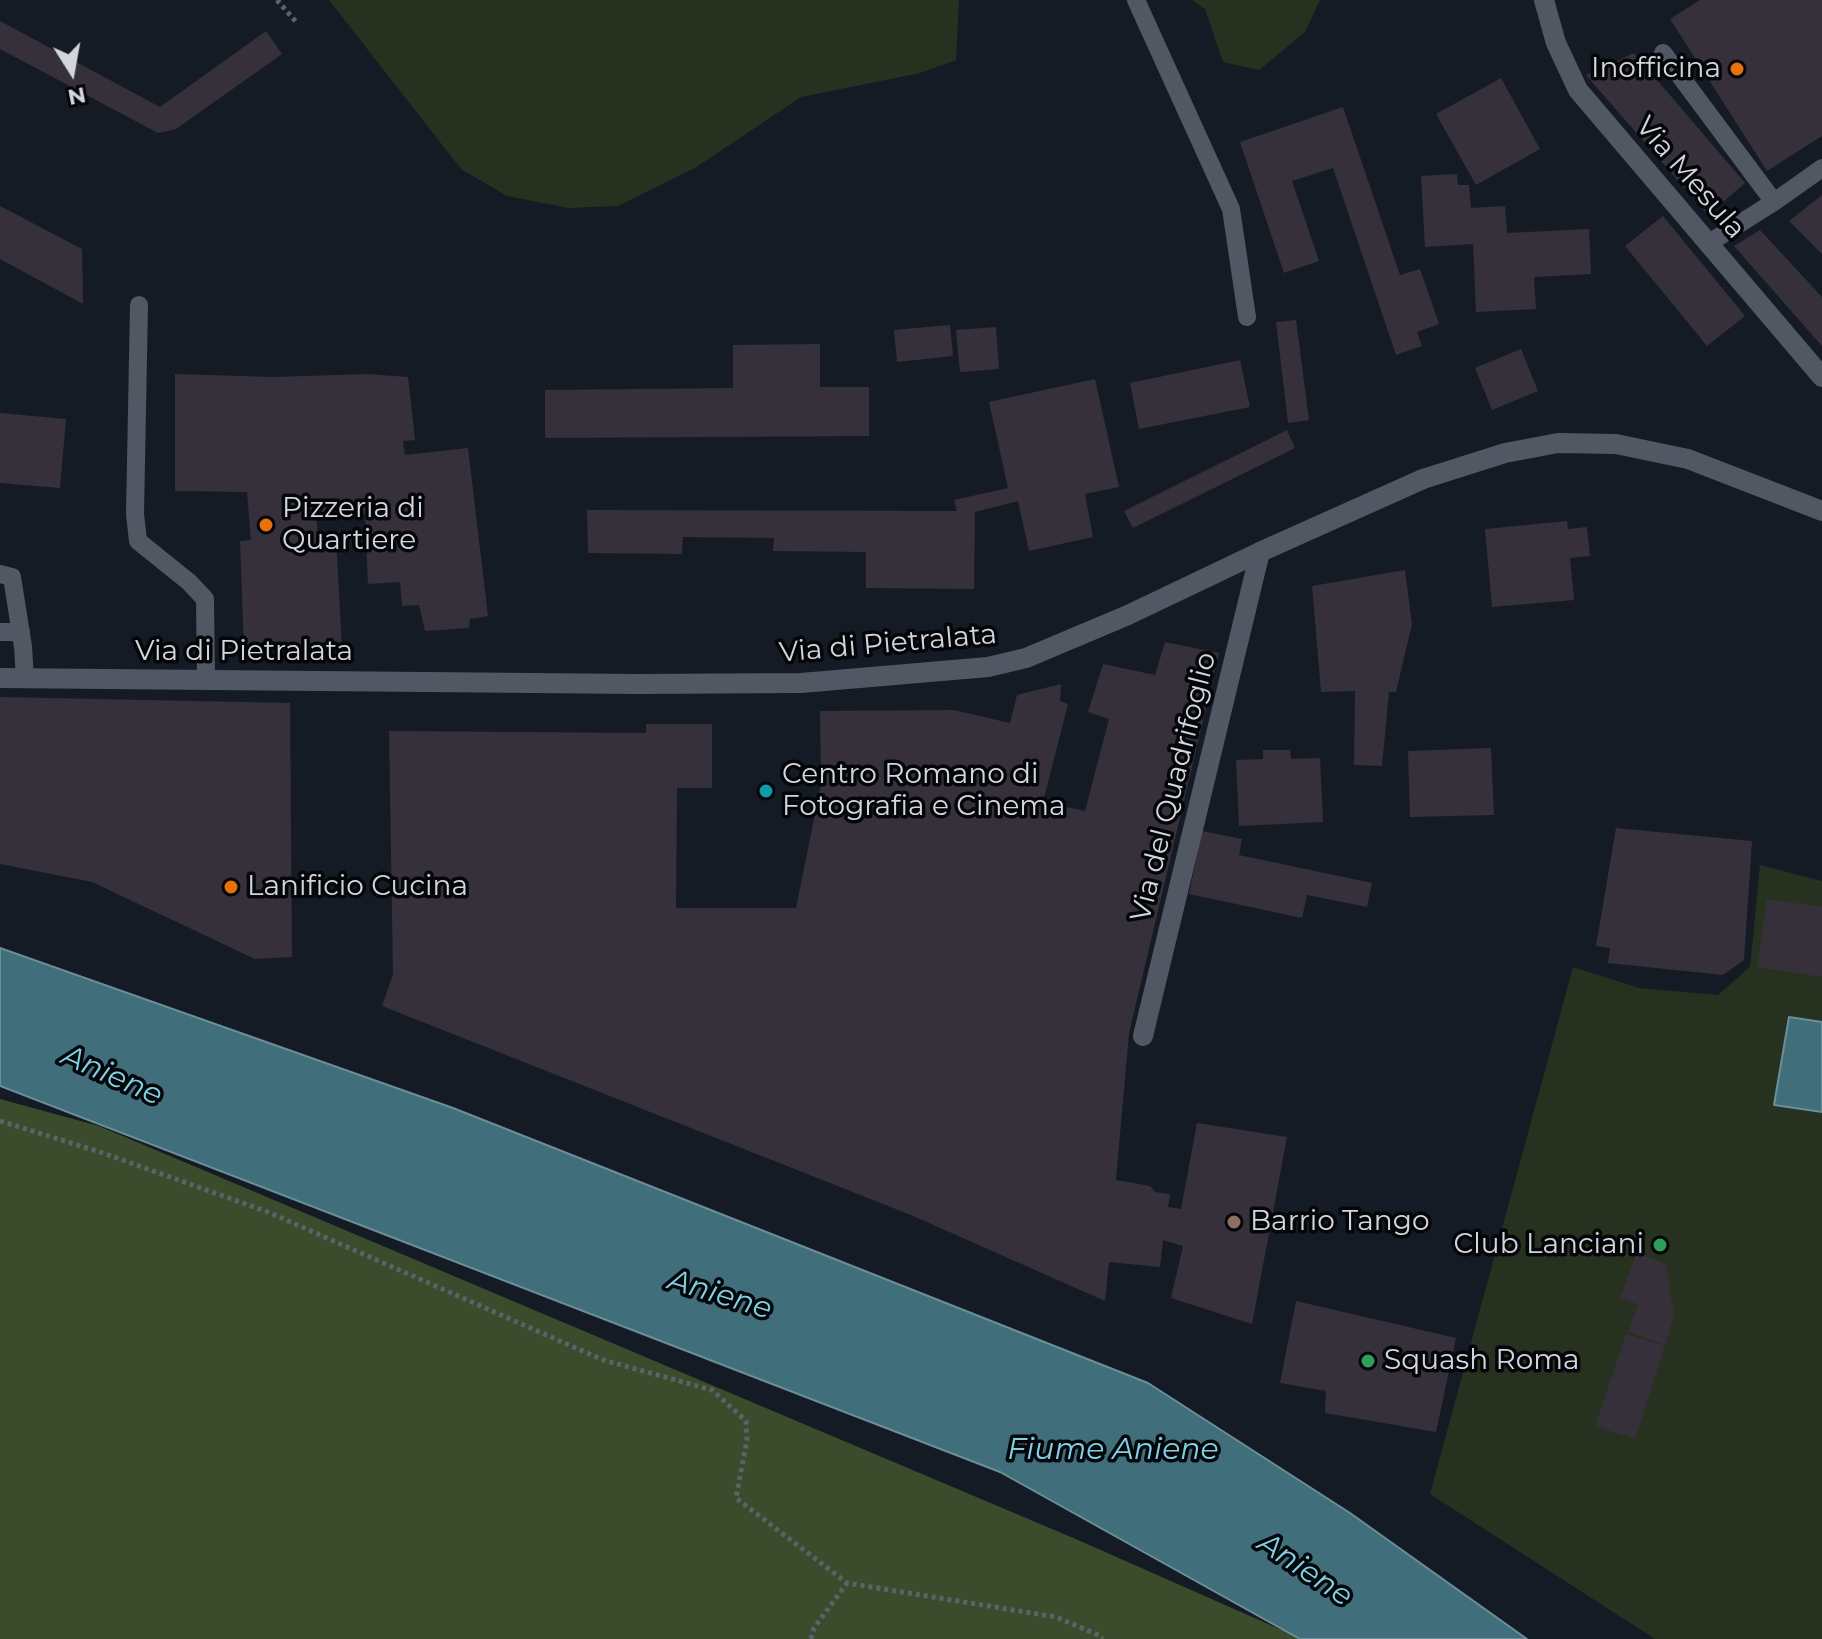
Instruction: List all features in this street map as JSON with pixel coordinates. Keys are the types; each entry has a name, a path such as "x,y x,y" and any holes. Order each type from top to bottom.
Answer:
{"street":[{"name":"Via Mesula","path":"1544,0 1556,43 1578,90 1822,377"},
{"name":"Via di Pietralata","path":"0,678 786,683 988,667 1039,653 1128,615 1423,479 1505,453 1558,443 1616,444 1688,459 1822,511"},
{"name":"Via del Quadrifoglio","path":"1143,1036 1260,552"}],"lane":[{"path":"1136,0 1231,209 1247,317"},
{"path":"1663,53 1774,202"},
{"path":"1709,243 1822,168"},
{"path":"139,305 135,514 138,541 205,599 206,680"},
{"path":"0,574 12,577 25,679"},
{"path":"0,632 21,632"}],"path":[{"path":"277,0 298,24"},
{"path":"0,1121 100,1152 268,1212 603,1360 712,1390 746,1421 747,1440 736,1498 847,1583 1056,1617 1103,1639"},
{"path":"811,1639 814,1628 847,1583"}],"green space":[{"path":"329,0 959,0 956,60 920,73 801,97 695,168 618,206 568,208 507,196 461,169"},
{"path":"1192,0 1320,0 1305,32 1259,70 1223,62 1205,9"},
{"name":"Club Lanciani","path":"1760,865 1822,881 1822,1639 1655,1639 1430,1494 1573,967 1639,988 1718,995 1750,967"},
{"path":"0,1099 99,1126 1078,1540 1302,1639 0,1639"}],"water":[{"name":"Fiume Aniene","path":"0,948 453,1108 1148,1383 1350,1513 1527,1639 1300,1639 1000,1472 0,1086"},
{"path":"1789,1017 1822,1022 1822,1112 1774,1105"}],"building":[{"path":"1700,0 1822,0 1822,136 1767,171 1670,19"},
{"path":"0,21 160,107 266,31 282,54 176,129 158,133 0,49"},
{"path":"1634,53 1745,183 1708,215 1586,75"},
{"path":"1501,78 1540,149 1476,185 1436,114"},
{"path":"1343,107 1400,275 1420,269 1439,324 1417,332 1422,346 1396,355 1333,168 1292,181 1319,261 1284,273 1240,142"},
{"path":"1457,174 1458,185 1469,185 1471,208 1505,206 1507,233 1589,229 1591,274 1534,277 1536,309 1476,312 1473,244 1425,247 1421,176"},
{"path":"1822,195 1822,254 1789,221"},
{"path":"0,206 82,249 83,304 0,259"},
{"path":"1663,216 1745,316 1707,346 1625,246"},
{"path":"1760,230 1822,297 1822,346 1734,246"},
{"path":"1296,320 1309,420 1288,423 1276,322"},
{"path":"950,325 953,356 897,362 894,330"},
{"path":"996,327 999,369 960,372 956,330"},
{"path":"820,344 820,387 869,387 869,436 545,438 545,390 733,388 733,345"},
{"path":"1521,349 1538,391 1492,410 1475,368"},
{"path":"1240,360 1250,407 1139,429 1130,383"},
{"path":"175,374 273,377 368,374 408,377 415,440 403,441 405,455 468,448 488,616 470,619 469,628 425,631 419,605 402,606 400,582 368,584 365,514 316,514 318,536 336,537 342,649 244,649 240,541 251,540 247,492 175,491"},
{"path":"1095,379 1119,487 1085,494 1093,537 1029,551 1018,501 975,512 974,589 866,588 866,552 773,551 774,538 683,537 682,554 588,553 587,510 957,511 954,500 1008,488 989,402"},
{"path":"0,413 66,419 60,488 0,483"},
{"path":"1287,430 1295,448 1133,528 1124,511"},
{"path":"1567,521 1568,529 1587,527 1590,556 1570,558 1574,600 1492,607 1485,529"},
{"path":"1405,570 1412,624 1396,692 1389,692 1382,766 1354,765 1355,691 1321,692 1312,586"},
{"path":"1165,642 1219,653 1129,1033 1116,1180 1150,1186 1155,1192 1170,1194 1168,1207 1181,1209 1197,1123 1287,1137 1252,1324 1171,1298 1183,1246 1163,1240 1160,1267 1109,1262 1105,1301 911,1215 382,1006 393,974 389,731 646,733 646,724 712,724 712,788 677,788 676,908 796,908 821,784 820,711 953,710 1010,723 1017,695 1061,684 1060,701 1068,704 1043,802 1085,811 1109,719 1088,712 1103,664 1155,675"},
{"path":"0,697 290,703 292,957 255,959 92,882 0,864"},
{"path":"1491,748 1494,815 1410,817 1408,751"},
{"path":"1263,750 1290,750 1291,759 1320,758 1323,822 1239,826 1236,760 1263,759"},
{"path":"1616,828 1752,841 1744,960 1723,975 1608,963 1610,948 1596,946"},
{"path":"1202,831 1242,839 1239,855 1372,883 1367,907 1307,895 1302,918 1189,894"},
{"path":"1767,899 1822,907 1822,977 1757,967"},
{"path":"1637,1253 1666,1264 1674,1316 1665,1345 1628,1332 1638,1304 1620,1298"},
{"name":"Squash Roma","path":"1296,1301 1456,1338 1436,1432 1325,1413 1326,1391 1280,1383"},
{"path":"1626,1334 1665,1346 1635,1439 1595,1426"}],"place":[{"name":"Inofficina","path":"1737,69"},
{"name":"Pizzeria di Quartiere","path":"266,525"},
{"name":"Centro Romano di Fotografia e Cinema","path":"766,791"},
{"name":"Lanificio Cucina","path":"231,887"},
{"name":"Barrio Tango","path":"1234,1222"},
{"name":"Club Lanciani","path":"1660,1245"},
{"name":"Squash Roma","path":"1368,1361"}],"water label":[{"name":"Aniene","path":"112,1076"},
{"name":"Aniene","path":"720,1295"},
{"name":"Aniene","path":"1305,1570"}]}
